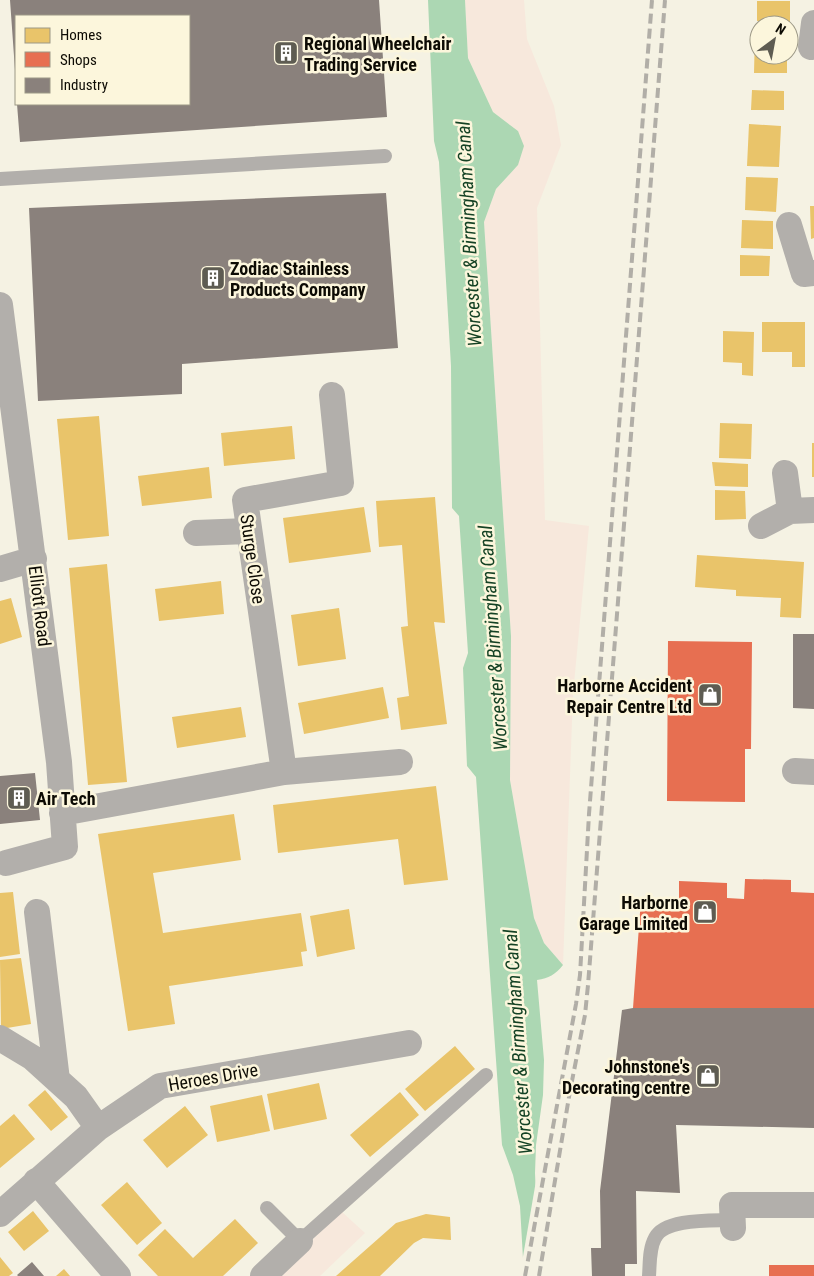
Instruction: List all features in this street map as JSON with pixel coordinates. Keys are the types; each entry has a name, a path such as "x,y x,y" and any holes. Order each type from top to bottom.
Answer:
{"street":[{"path":"789,225 804,274 814,273"},
{"name":"Elliott Road","path":"0,305 59,762 65,848 3,864"},
{"name":"Sturge Close","path":"284,772 245,500 341,483 332,395"},
{"path":"761,526 802,510 785,473"},
{"path":"196,532 248,531"},
{"path":"0,569 34,559"},
{"path":"62,813 284,772 400,762"},
{"path":"37,912 57,1080"},
{"path":"0,1038 33,1058 76,1097 98,1128"},
{"name":"Heroes Drive","path":"0,1214 98,1128 160,1086 409,1043"},
{"path":"36,1181 118,1276"},
{"path":"732,1224 732,1205 814,1205"},
{"path":"263,1276 300,1241"}],"lane":[{"path":"0,179 385,156"},
{"path":"267,1208 300,1241 486,1075"},
{"path":"649,1276 650,1252 655,1237 662,1229 682,1223 732,1224"}],"shaded area":[{"path":"465,0 524,0 527,39 554,106 561,145 537,208 545,520 589,526 573,694 563,965 544,943 534,918 510,780 511,636 484,222 496,189 518,165 518,131 493,112 468,58"},
{"path":"342,1212 365,1233 320,1276 273,1276"}],"water":[{"name":"Worcester & Birmingham Canal","path":"428,0 465,0 468,58 493,112 518,131 524,146 518,165 496,189 484,222 511,636 510,780 534,918 544,943 563,965 552,976 537,980 544,1060 543,1095 536,1145 535,1173 539,1276 524,1276 520,1206 513,1175 502,1145 476,777 467,766 463,668 468,653 459,516 452,508 451,366 439,162 434,141"}],"pier":[{"path":"537,1175 541,1276 521,1276 521,1268"}],"building: Homes":[{"path":"757,1 790,1 790,15 757,15"},
{"path":"754,65 787,65 787,73 754,73"},
{"path":"752,90 784,91 784,110 751,110"},
{"path":"749,124 781,126 779,167 747,166"},
{"path":"746,177 778,178 776,212 745,210"},
{"path":"810,206 814,206 814,238 811,239"},
{"path":"742,220 773,221 773,249 741,248"},
{"path":"740,255 770,256 769,276 740,276"},
{"path":"762,322 805,322 805,367 792,367 792,352 762,352"},
{"path":"723,331 754,332 753,376 742,375 742,363 723,362"},
{"path":"99,416 109,536 68,540 57,419"},
{"path":"720,423 752,424 751,459 719,458"},
{"path":"292,426 295,459 224,466 221,433"},
{"path":"812,443 814,443 814,477 812,477"},
{"path":"712,462 748,464 748,487 715,486"},
{"path":"209,467 212,498 142,506 138,476"},
{"path":"715,490 745,491 746,519 715,520"},
{"path":"435,497 445,623 434,622 447,724 401,730 397,698 409,696 401,627 408,626 402,545 379,547 376,501"},
{"path":"364,507 371,552 289,563 283,518"},
{"path":"697,555 804,562 801,618 780,617 781,598 736,596 736,590 695,587"},
{"path":"107,564 127,782 88,785 69,568"},
{"path":"221,581 224,614 159,621 155,589"},
{"path":"11,598 22,637 0,644 0,601"},
{"path":"339,608 346,659 298,666 291,615"},
{"path":"383,687 389,718 304,734 298,703"},
{"path":"241,707 246,737 177,748 172,717"},
{"path":"436,786 448,880 404,885 398,839 278,853 273,805"},
{"path":"234,814 241,860 153,873 163,933 301,913 307,951 301,952 303,966 169,986 175,1024 128,1031 98,834"},
{"path":"13,892 20,954 0,957 0,893"},
{"path":"349,909 355,949 317,957 310,916"},
{"path":"21,958 31,1024 1,1029 0,960"},
{"path":"455,1046 475,1069 425,1111 405,1089"},
{"path":"319,1083 327,1119 274,1130 267,1094"},
{"path":"45,1090 68,1117 51,1131 28,1105"},
{"path":"400,1092 419,1115 370,1157 350,1135"},
{"path":"262,1095 270,1131 217,1142 210,1106"},
{"path":"185,1106 208,1135 167,1168 143,1140"},
{"path":"14,1114 35,1139 0,1168 0,1126"},
{"path":"127,1182 162,1223 137,1245 101,1205"},
{"path":"33,1211 49,1231 24,1251 8,1232"},
{"path":"426,1214 450,1217 451,1240 423,1238 414,1243 380,1276 336,1276 396,1223"},
{"path":"235,1219 258,1243 223,1276 158,1276 138,1255 165,1229 193,1258"},
{"path":"0,1257 13,1273 9,1276 0,1276"},
{"path":"64,1269 70,1276 56,1276"}],"building: Shops":[{"name":"Harborne Accident Repair Centre Ltd","path":"668,641 752,642 751,749 745,749 745,802 667,801"},
{"path":"745,879 791,880 791,892 814,893 814,1008 633,1008 641,899 679,898 679,881 727,883 727,898 744,899"},
{"path":"769,1265 814,1265 814,1276 769,1276"}],"building: Industry":[{"name":"Regional Wheelchair Trading Service","path":"10,0 379,0 387,117 20,142 17,105 190,105 190,15 15,15 15,70"},
{"name":"Zodiac Stainless Products Company","path":"386,193 398,348 182,364 182,394 38,401 29,208"},
{"path":"793,634 814,634 814,709 793,708"},
{"name":"Air Tech","path":"35,773 40,820 0,824 0,776"},
{"path":"633,1008 814,1008 814,1128 676,1125 680,1193 636,1191 637,1264 625,1264 625,1276 592,1276 591,1248 601,1248 600,1191 622,1010"},
{"path":"32,1262 44,1276 17,1275"}],"railway":[{"path":"525,1276 580,975 589,814 652,0"},
{"path":"539,1276 570,1091 585,1015 588,985 665,0"}],"place":[{"name":"Regional Wheelchair Trading Service","path":"286,53"},
{"name":"Zodiac Stainless Products Company","path":"213,278"},
{"name":"Harborne Accident Repair Centre Ltd","path":"710,695"},
{"name":"Air Tech","path":"19,798"},
{"name":"Harborne Garage Limited","path":"705,912"},
{"name":"Johnstone's Decorating centre","path":"708,1076"}]}
